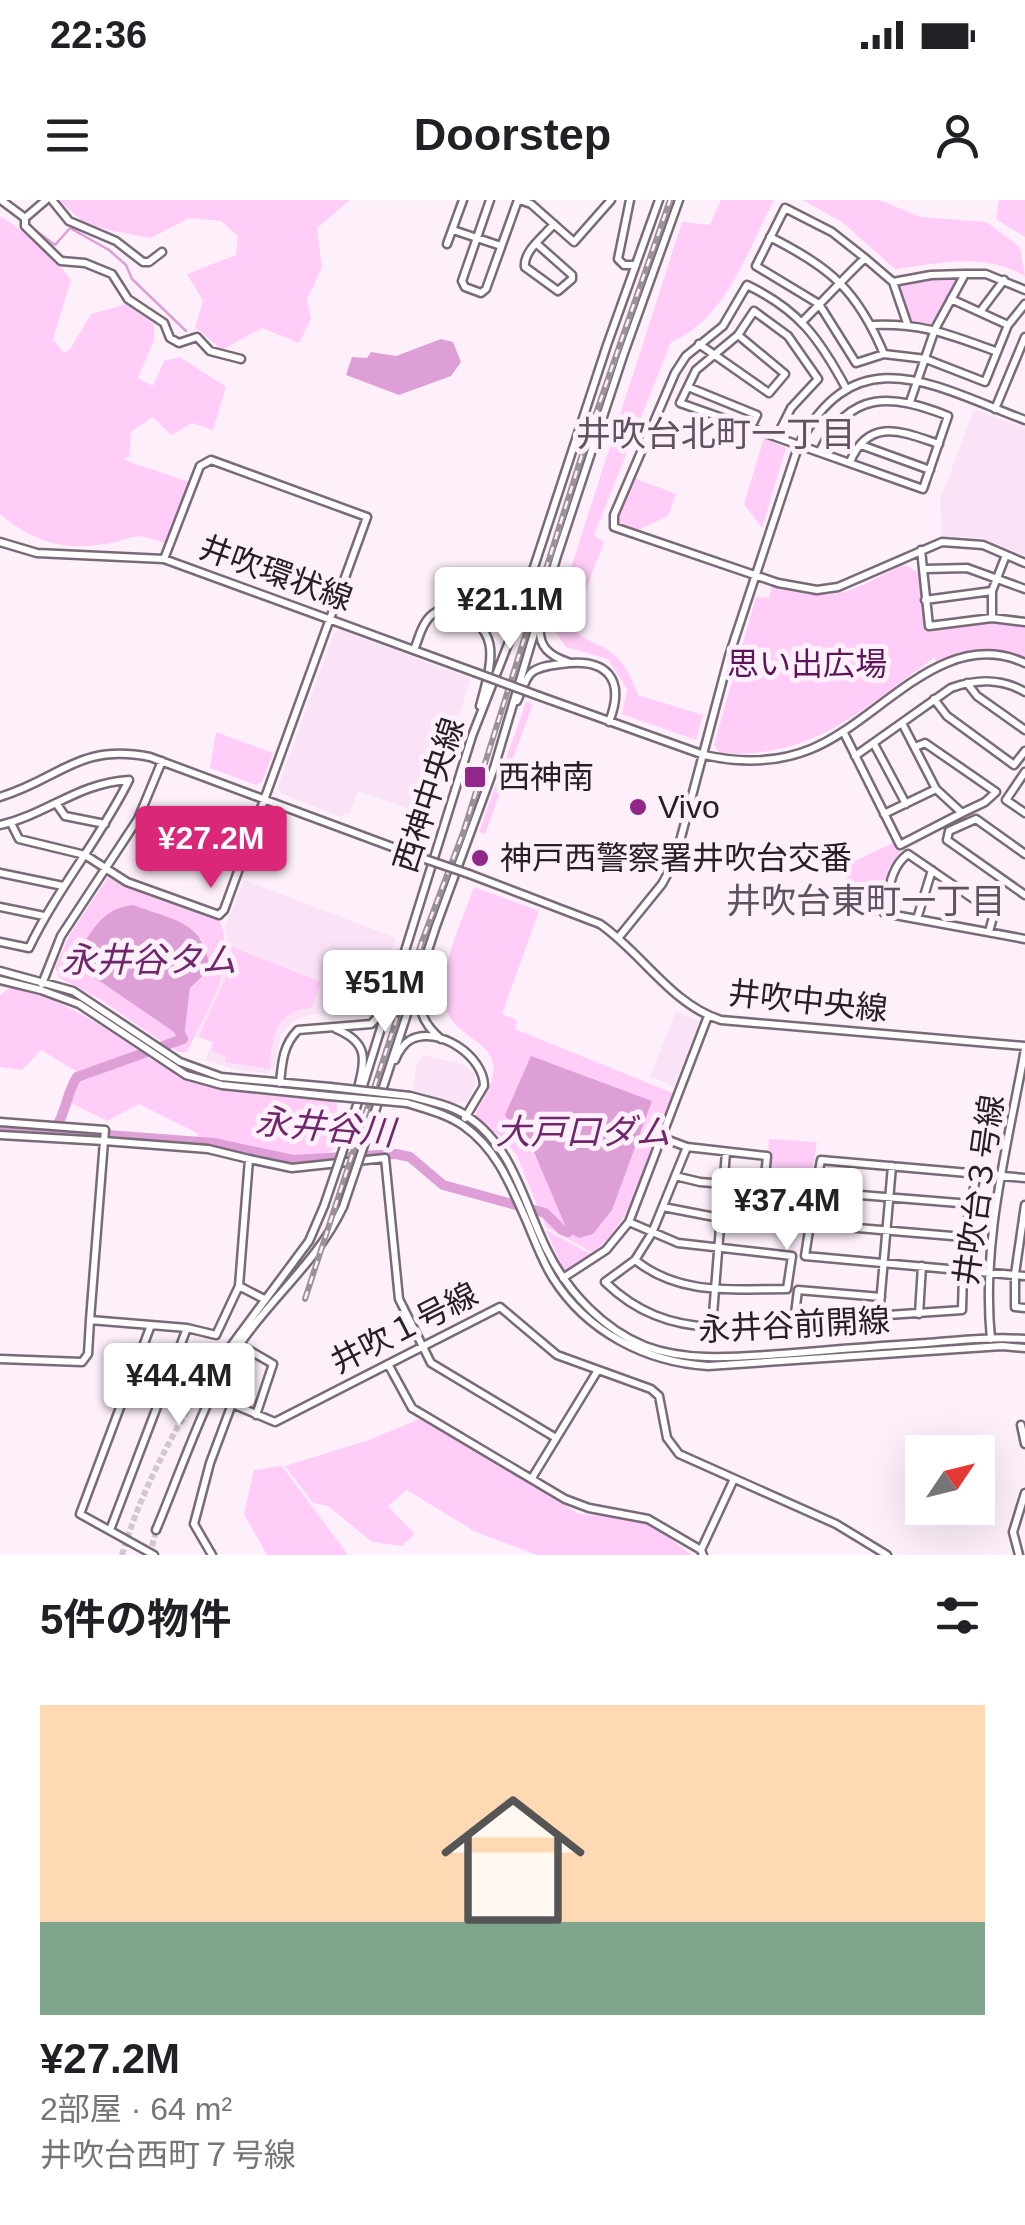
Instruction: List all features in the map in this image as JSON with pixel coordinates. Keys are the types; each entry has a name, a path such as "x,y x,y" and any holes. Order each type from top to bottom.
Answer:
{"street":[{"path":"1,200 62,261 85,263 112,274 128,300 164,323 170,338 179,343 196,337 210,351 241,358"},
{"path":"25,221 49,200 69,221 116,242 143,262 162,252"},
{"path":"447,244 463,200"},
{"path":"490,200 462,281 465,287 480,293 486,290 519,200 533,202 574,242 611,200"},
{"path":"630,200 618,258 624,265 635,266"},
{"name":"西神中央線","path":"205,1381 309,1241 324,1206 472,736 659,200"},
{"name":"西神中央線","path":"156,1530 200,1423 240,1344 279,1292 310,1263 328,1238 343,1206 436,926 494,768 556,556 622,356 679,200"},
{"path":"907,324 894,282 832,232 785,208 756,266 819,304 856,363 884,354 926,359 985,382 1008,325 1025,304"},
{"path":"537,244 572,275 558,291 525,267 524,258 554,224"},
{"path":"453,230 501,246"},
{"path":"770,236 816,260 840,282 872,325 884,354"},
{"path":"803,321 865,258"},
{"path":"910,402 935,329 965,274"},
{"path":"894,282 931,275 986,274 1025,290"},
{"path":"980,312 1004,280"},
{"path":"846,388 828,354 803,321 747,284 722,326 699,344 676,372 612,522 620,529 800,588 838,587 942,542 965,541 1025,563"},
{"path":"951,299 1008,325"},
{"path":"777,436 791,408 818,379 788,336 754,311 738,334 696,370 680,403 924,489 948,416 910,402 875,402 854,410 834,428 820,451"},
{"path":"872,325 907,324 935,329 995,351"},
{"path":"699,344 769,394 785,374 738,334"},
{"path":"995,409 1025,337"},
{"path":"619,936 662,884 675,860 728,658 799,444 811,421 846,388 882,377 918,381 1025,420"},
{"path":"688,386 757,415 752,427"},
{"path":"850,462 860,444 870,436 890,430 939,444"},
{"path":"860,444 930,470"},
{"path":"11,823 19,838 86,855 127,882 219,915 224,910 368,517 212,460 200,466 164,559"},
{"name":"井吹環状線","path":"0,542 37,553 164,559 610,722 732,762 785,757 810,750 844,733 932,669 951,660 994,654 1025,662"},
{"path":"414,650 424,624 434,612 459,606 488,615 502,614 517,605 540,548"},
{"path":"921,550 929,626 992,618 1025,622"},
{"path":"992,618 992,592 1006,555"},
{"path":"556,556 539,630 540,642 553,657 570,663"},
{"path":"925,570 967,568 1025,589"},
{"path":"926,600 992,592"},
{"path":"447,608 472,619 491,641 492,658 472,736"},
{"path":"494,768 531,673 546,666 597,665 615,681 618,695 610,722"},
{"path":"855,756 934,699 967,683 1002,683 1025,692"},
{"path":"967,683 977,696 1025,730"},
{"path":"934,699 947,716 1014,765 1025,751"},
{"path":"902,723 936,789 962,812"},
{"path":"844,733 900,845 985,802 996,792 925,743 915,747"},
{"path":"874,744 906,804"},
{"name":"井吹中央線","path":"0,797 101,753 128,752 576,912 619,936 685,1000 720,1020 1025,1047"},
{"path":"42,986 61,936 138,818 162,761"},
{"path":"1025,772 1006,800 1025,813"},
{"path":"0,825 90,786 128,780 106,824 44,916 29,948 0,942"},
{"path":"884,814 936,789"},
{"path":"56,803 65,816 106,824"},
{"path":"1025,854 976,820 950,830 947,840 1025,895"},
{"path":"989,932 994,913 932,870 908,854 895,867 884,913 989,932 1024,936"},
{"path":"917,918 932,870"},
{"path":"0,873 64,886"},
{"path":"0,907 44,916"},
{"path":"436,926 417,1010 426,1026 442,1040 470,1054 484,1074 484,1086 463,1124"},
{"name":"永井谷前開線","path":"0,970 79,1004 186,1075 222,1085 279,1092 329,1092"},
{"name":"永井谷前開線","path":"0,980 72,991 180,1062 221,1076 408,1100 466,1115 495,1142 520,1182 546,1250 564,1278 598,1317 622,1336 683,1356 991,1342 1025,1348"},
{"path":"279,1092 282,1055 288,1040 298,1030 371,1024 382,1014 397,980"},
{"path":"556,1283 606,1250 629,1222 708,1016"},
{"path":"330,1027 354,1037 363,1054 342,1153"},
{"path":"387,1074 400,1049 410,1040 442,1040"},
{"name":"井吹台３号線","path":"991,1342 989,1271 1025,1047"},
{"name":"永井谷前開線","path":"408,1100 463,1124 486,1145 504,1170 556,1283 591,1322 623,1344 650,1356 708,1366 1025,1339"},
{"path":"0,1122 58,1126 104,1137"},
{"path":"0,1135 104,1137 208,1149 292,1168 384,1158 399,1300 431,1363 556,1438"},
{"path":"0,1359 82,1362 88,1354 104,1137"},
{"path":"663,1138 687,1146 767,1156 764,1188"},
{"path":"687,1146 652,1234 636,1260 605,1282 622,1299 681,1326 962,1310 964,1237 977,1173"},
{"path":"712,1327 726,1152"},
{"path":"90,1320 187,1328 216,1335 239,1286 249,1159"},
{"path":"815,1192 820,1160 1025,1178"},
{"path":"880,1316 892,1166"},
{"path":"675,1176 804,1192 971,1204"},
{"path":"663,1207 720,1218 798,1223 804,1192"},
{"path":"1025,1209 1015,1274 1015,1307 1025,1308"},
{"path":"629,1222 678,1244 792,1256 787,1289 686,1286 666,1280 636,1260"},
{"path":"964,1237 810,1224 804,1256 1025,1276"},
{"path":"918,1314 922,1266"},
{"path":"239,1286 264,1300"},
{"path":"794,1322 798,1290 881,1297"},
{"name":"井吹１号線","path":"256,1415 275,1422 500,1307 546,1348 659,1396 666,1438 672,1449 836,1524 887,1555"},
{"path":"151,1325 80,1514 154,1555"},
{"path":"110,1530 187,1328"},
{"path":"169,1373 256,1415 273,1364 240,1344"},
{"path":"388,1364 412,1408 565,1499 589,1508 648,1519 702,1552 734,1479"},
{"path":"532,1478 598,1370"},
{"path":"212,1555 194,1524 231,1403"},
{"path":"1021,1425 1025,1444"},
{"path":"1019,1555 1014,1532 1025,1493"}],"shaded area":[{"path":"974,409 1025,428 1025,555 981,538 942,536 940,500"},
{"path":"341,630 471,679 426,815 358,791 350,813 341,817 280,793 278,787 334,633"},
{"path":"244,880 396,938 371,1003 308,1015 291,1023 281,1034 274,1068 268,1073 205,1060 212,1043 196,1036 230,959 225,927"},
{"path":"676,1011 699,1021 674,1087 650,1076"},
{"path":"423,1055 463,1064 475,1074 475,1086 468,1101 456,1104 413,1090 416,1066"}],"green space":[{"path":"58,200 350,200 317,228 322,268 307,299 311,319 299,343 262,328 222,350 195,327 203,301 187,274 236,255 238,236 221,221 189,218 151,238 108,230 82,221"},
{"path":"721,200 774,200 721,300 690,332 671,342 594,535 604,542 572,626 616,657 638,695 703,715 696,740 622,714 627,689 608,659 566,647 552,627 682,222 710,225"},
{"path":"803,200 879,200 921,217 986,222 1020,247 1025,276 977,262 895,269 842,222"},
{"path":"999,200 1025,200 1025,237 996,219"},
{"path":"0,216 38,245 71,280 53,339 64,353 91,314 127,304 154,324 154,340 138,378 153,386 164,361 180,357 226,387 213,430 192,423 171,435 153,417 131,432 129,457 123,457 127,461 189,482 166,544 134,537 89,546 61,545 24,531 0,514"},
{"path":"959,277 935,324 909,321 897,284"},
{"path":"764,438 786,448 762,528 744,504"},
{"path":"634,478 676,494 668,516 638,530 620,525 617,519"},
{"name":"思い出広場","path":"902,565 911,568 923,581 931,631 978,623 1025,627 1025,658 991,650 958,654 936,662 935,657 860,712 810,739 753,753 720,753 714,745 756,597 769,598 772,586 810,595 840,593"},
{"path":"526,701 533,704 485,834 479,832 515,734"},
{"path":"216,732 273,753 262,782 256,785 210,768"},
{"path":"895,842 900,852 888,869 875,917 839,908 850,863"},
{"path":"108,877 125,887 219,920 224,937 223,971 187,1052 178,1052 101,1000 60,978 55,968 69,936","holes":["201,936 210,969 190,988 185,1030 177,1034"]},
{"path":"474,887 539,911 502,1014 517,1020 515,1029 675,1094 633,1200 622,1220 593,1253 546,1227 517,1156 501,1137 477,1119 476,1112 490,1087 494,1069 482,1046 450,1017 443,989 448,959","holes":["521,1132 603,1223 545,1174"]},
{"path":"232,947 321,982 312,1007 290,1014 278,1028 270,1069 225,1062 226,1056 211,1051 214,1043 199,1036 232,964"},
{"path":"10,988 62,1005 139,1051 79,1073 41,1050 22,1070 0,1067 0,995"},
{"path":"145,1057 209,1087 337,1101 336,1147 309,1157 270,1153 198,1137 197,1133 139,1104 107,1121 71,1103 81,1079"},
{"path":"769,1139 817,1142 809,1190 766,1185"},
{"path":"546,1230 594,1256 563,1269"},
{"path":"422,1418 579,1514 626,1518 655,1526 691,1555 537,1555 474,1531 407,1490 388,1506 415,1534 402,1546 372,1542 328,1506 313,1503 285,1466 369,1440"},
{"path":"282,1466 348,1555 267,1555 244,1514 254,1470"}],"water":[{"path":"441,339 453,342 461,362 451,376 399,395 346,375 352,357 367,358 371,352 396,356"},
{"name":"永井谷タム","path":"133,905 185,925 194,931 207,953 210,969 190,988 185,1030 177,1034 72,962 103,918"},
{"name":"大戸口ダム","path":"531,1056 652,1101 612,1210 593,1234 579,1238 568,1232 533,1150 505,1115"}],"waterway":[{"path":"0,204 55,245 70,228 109,250 126,265 132,279 186,331"},
{"path":"54,1131 77,1077 183,1039 174,1020"},
{"name":"永井谷川","path":"0,1127 214,1143 293,1160 396,1154 410,1157 443,1185 545,1213 568,1232"}],"tunnel":[{"path":"122,1555 158,1465 205,1381"},
{"path":"150,1555 156,1530"}],"railway":[{"path":"305,1299 422,941 464,830 585,445 670,200"}],"place":[{"name":"西神南","path":"475,777"},
{"name":"Vivo","path":"638,807"},
{"name":"神戸西警察署井吹台交番","path":"480,858"}],"district":[{"name":"井吹台北町一丁目","path":"716,434"},
{"name":"井吹台東町一丁目","path":"866,901"}]}
